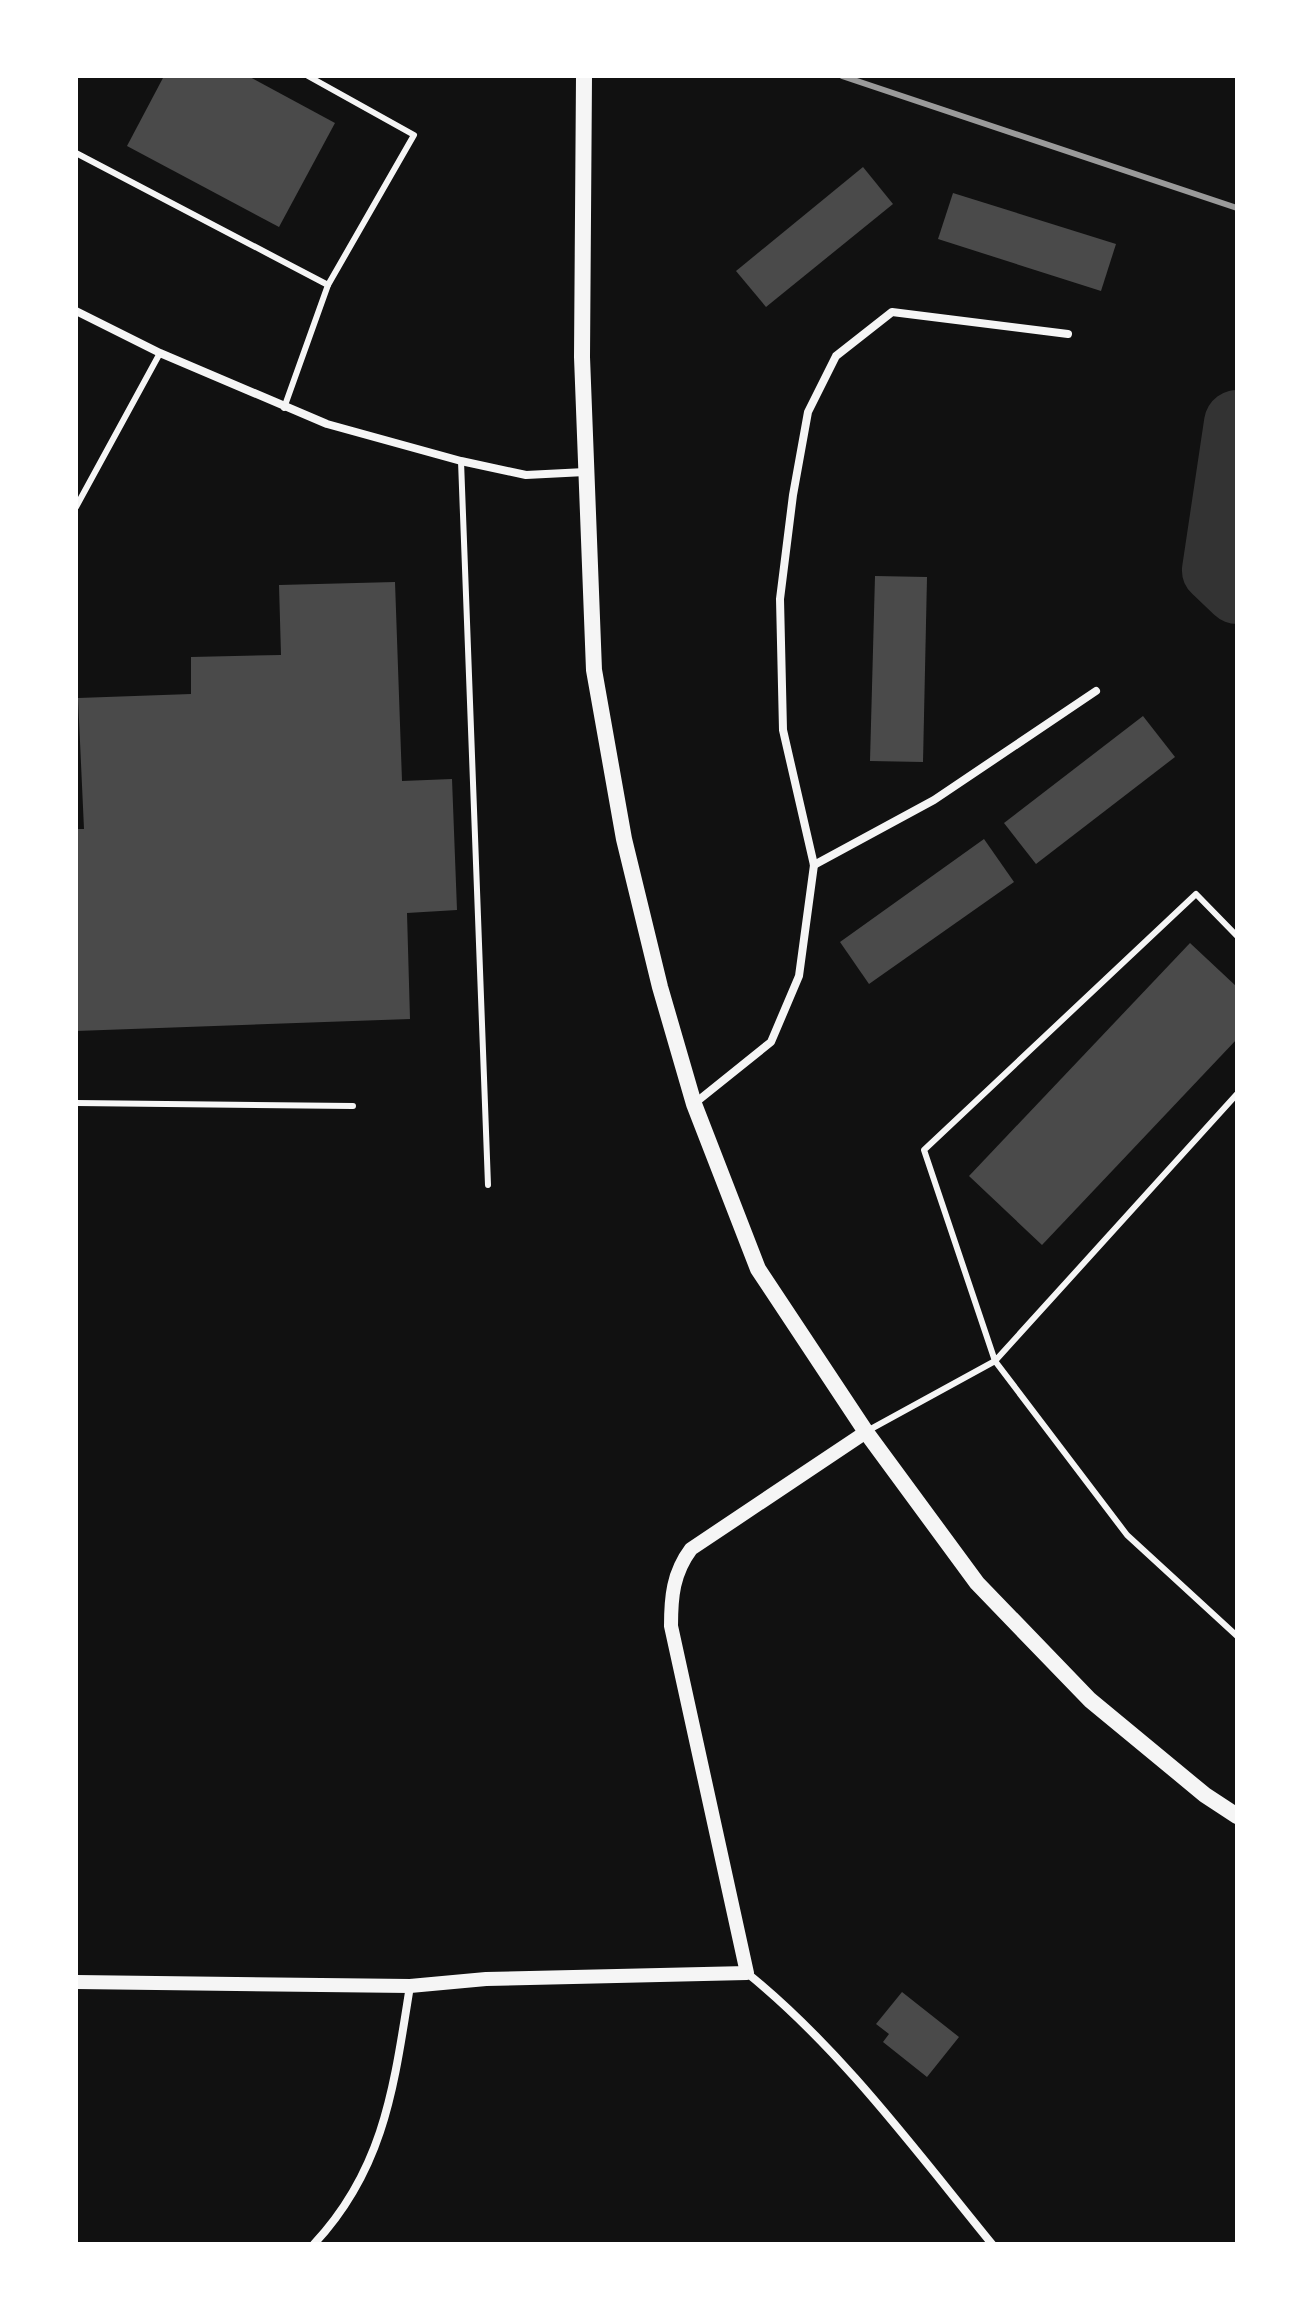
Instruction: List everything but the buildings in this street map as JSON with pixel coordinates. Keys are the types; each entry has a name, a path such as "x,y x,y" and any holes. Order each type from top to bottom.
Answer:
{"main road":[{"path":"584,76 585,472 597,685 627,854 660,987 694,1104 758,1269 866,1432 977,1583 1090,1700 1205,1795 1237,1816"}],"street":[{"path":"76,311 160,353 327,424 461,461 526,475 585,472"},
{"path":"694,1104 771,1042 799,976 814,865 783,730 780,599 793,495 808,412 836,356 892,312 1068,334"},
{"path":"814,865 934,800 1096,691"},
{"path":"866,1432 691,1549 679,1564 674,1581 671,1626 747,1973 781,2000 865,2092 992,2244"},
{"path":"76,1982 410,1986 486,1979 747,1973"},
{"path":"314,2244 342,2214 373,2158 395,2080 410,1986"}],"lane":[{"path":"284,408 328,285 414,135 308,76"},
{"path":"76,153 328,285"},
{"path":"76,507 160,353"},
{"path":"461,461 488,1185"},
{"path":"1237,936 1196,894 924,1150 995,1361 1127,1535 1237,1636"},
{"path":"866,1432 995,1361 1237,1094"},
{"path":"76,1103 353,1106"}],"waterway":[{"path":"1237,423 1215,570 1237,591"}],"railway":[{"path":"842,76 1237,208"}]}
